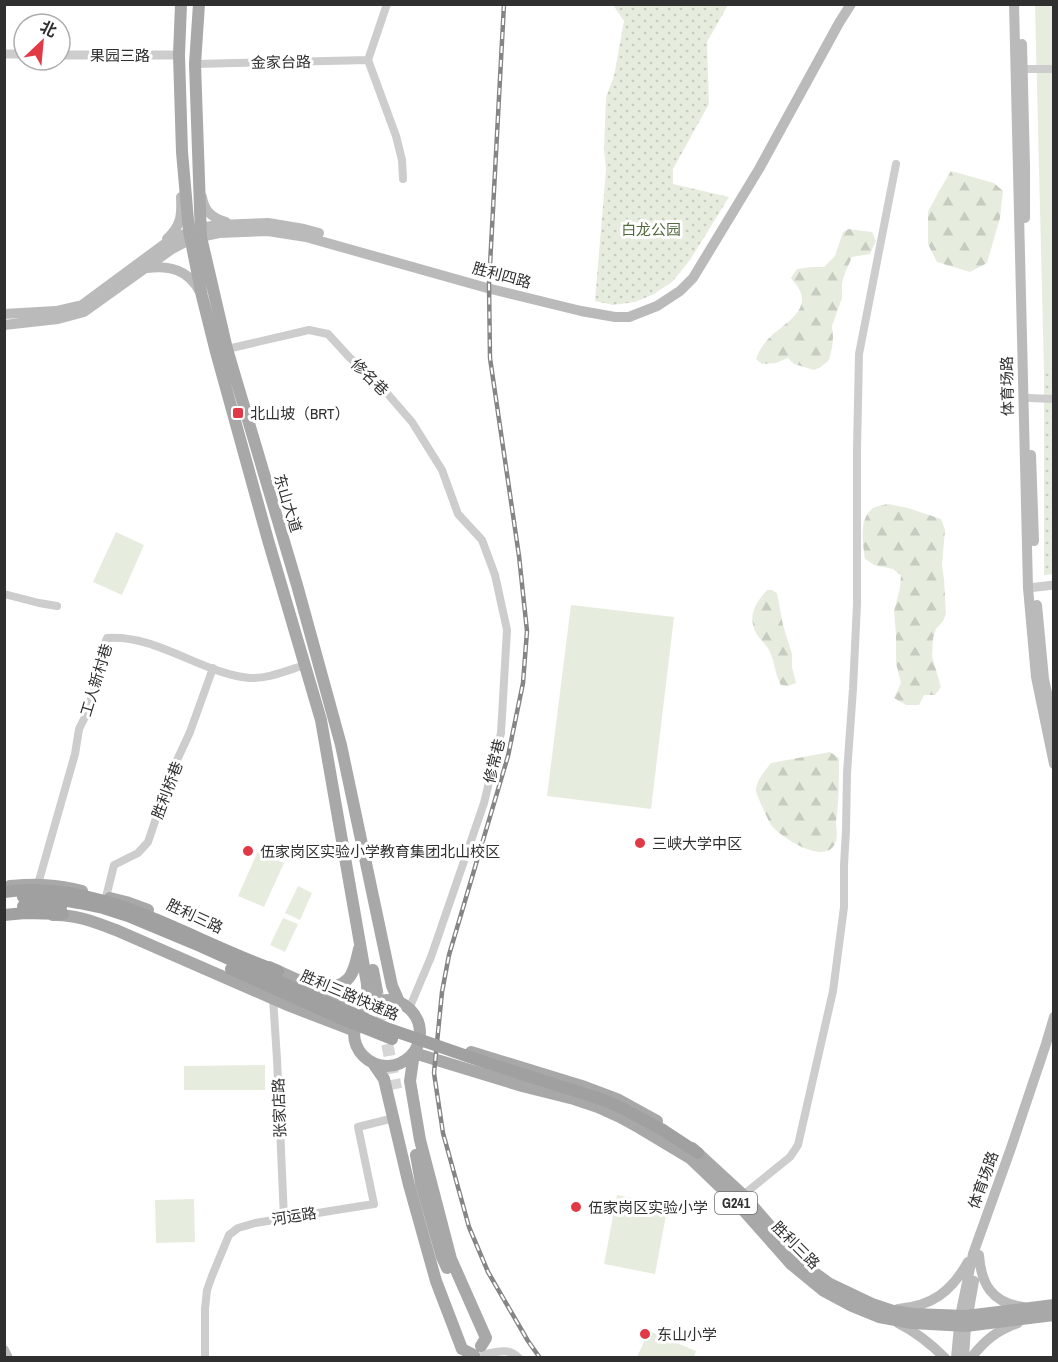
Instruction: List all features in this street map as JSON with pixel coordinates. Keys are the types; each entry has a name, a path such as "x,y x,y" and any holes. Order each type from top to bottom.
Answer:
{"highway":[{"path":"4,892 39,889 100,901 167,924 254,963 278,971"},
{"name":"G241","path":"4,897 23,901"},
{"name":"G241","path":"4,908 23,901"},
{"name":"胜利三路快速路","path":"23,901 78,909 124,922 371,1030 432,1053 600,1103 662,1132 694,1155"},
{"path":"4,915 63,914"}],"main road":[{"name":"东山大道","path":"181,4 179,55 182,152 202,296 265,529 305,665 343,757 392,986 405,1006"},
{"name":"东山大道","path":"199,4 195,64 197,162 195,234 207,263 226,349 297,585 327,719 368,984 366,1009"},
{"name":"胜利四路","path":"4,325 58,319 84,312 170,240 268,223 304,229 583,306 614,312 632,310 655,301 675,288 692,268 755,166 844,4"},
{"name":"胜利四路","path":"236,228 306,237 488,288 581,311 615,318 640,314 664,303 693,278 759,169 851,4"},
{"name":"体育场路","path":"1014,4 1031,588 1036,677 1053,764"},
{"name":"体育场路","path":"1021,4 1031,588 1053,726"},
{"path":"182,152 180,223 145,263 181,272 192,278 202,296"},
{"path":"197,162 204,206 209,215 236,228"},
{"path":"207,263 207,255 213,242 236,228"},
{"name":"胜利四路","path":"4,314 56,311 82,305 145,263"},
{"path":"327,719 325,726 346,822 355,884 381,990"},
{"name":"胜利三路","path":"4,887 38,884 64,886 126,902 366,1009"},
{"path":"4,920 63,914 100,924 355,1031"},
{"path":"317,989 335,987 346,981 353,973 360,942"},
{"path":"383,1001 392,1001 405,1006 416,1017 419,1026 420,1035 414,1053 410,1082 420,1140 451,1259 486,1338 478,1350 462,1349 436,1281 409,1185 384,1079 359,1049 355,1040 358,1019 366,1009 383,1001"},
{"name":"体育场路","path":"956,1358 976,1254 1053,1017"},
{"name":"胜利三路","path":"420,1035 617,1099 666,1127 694,1155 791,1264 824,1291 852,1306 879,1317 888,1314 913,1314 963,1321 1029,1313 1053,1305"},
{"name":"体育场路","path":"976,1254 1053,1035"},
{"path":"373,1063 398,1064 414,1053"},
{"name":"胜利三路","path":"414,1053 598,1107 694,1155 743,1195 812,1271 830,1284 888,1314"},
{"path":"400,1088 404,1129 440,1279 478,1350"},
{"path":"976,1254 985,1285 992,1293 1011,1306 1029,1313"},
{"path":"888,1314 919,1306 944,1293 976,1254"},
{"path":"971,1358 995,1333 1029,1313"},
{"name":"胜利三路","path":"1029,1313 1053,1315"},
{"path":"888,1314 924,1338 945,1358"},
{"name":"体育场路","path":"963,1321 964,1358"},
{"path":"4,1350 8,1358"}],"street":[{"path":"387,4 368,60 396,136 402,160 403,179"},
{"name":"果园三路","path":"72,55 179,55"},
{"name":"金家台路","path":"195,64 368,60"},
{"path":"1023,69 1053,69"},
{"path":"743,1195 790,1157 798,1145 833,991 844,906 847,773 857,604 859,354 896,164"},
{"name":"修名巷","path":"226,349 309,330 328,334 379,384 412,422 442,470 458,514"},
{"path":"1029,398 1053,399"},
{"name":"修常巷","path":"405,1006 431,957 484,803 501,733 507,630 495,575 482,540 458,514"},
{"path":"1031,588 1053,585"},
{"path":"4,594 57,606"},
{"name":"工人新村巷","path":"38,884 75,754 79,729 85,717 107,638 118,637 133,640 237,676 252,678 266,676 305,665"},
{"name":"胜利桥巷","path":"106,897 114,865 138,853 148,842 172,771 190,732 213,668"},
{"name":"张家店路","path":"273,998 284,1218"},
{"name":"河运路","path":"205,1358 207,1290 229,1235 238,1228 255,1222 374,1203 358,1127 394,1118"},
{"path":"478,1350 510,1351 519,1358"}],"green space":[{"name":"白龙公园","path":"613,5 728,5 707,42 709,104 673,169 673,184 729,197 690,260 672,282 654,294 635,302 613,305 595,301 606,170 604,149 606,97 614,76 624,21"},
{"path":"1035,5 1054,5 1054,574 1044,575 1044,373"},
{"path":"951,171 994,183 1003,191 1000,218 987,263 970,272 937,262 928,244 928,212"},
{"path":"849,229 872,232 876,241 870,254 852,257 845,273 842,298 832,326 833,337 829,360 814,370 794,364 788,358 776,363 762,364 756,359 762,347 794,316 802,304 799,289 791,278 797,269 824,267 835,256 843,232"},
{"path":"1044,364 1054,364 1054,573 1045,575"},
{"path":"888,504 941,519 945,530 942,565 946,614 933,638 932,656 941,687 935,695 924,695 919,705 906,705 894,698 901,683 896,663 894,611 901,575 893,569 874,565 865,559 863,525 865,518 873,508"},
{"path":"116,532 144,545 122,595 93,582"},
{"path":"767,590 777,593 783,625 792,654 796,683 788,686 781,685 770,652 753,627 754,610"},
{"path":"571,605 674,617 651,809 547,796"},
{"path":"830,752 839,758 837,839 831,849 824,852 804,848 776,831 758,798 756,787 771,763"},
{"path":"258,851 284,863 264,907 238,896"},
{"path":"298,886 312,893 300,920 285,913"},
{"path":"283,918 298,924 285,952 270,945"},
{"path":"265,1065 265,1090 184,1090 184,1066"},
{"path":"617,1195 668,1205 655,1274 604,1264"},
{"path":"194,1199 195,1242 156,1243 155,1200"},
{"path":"649,1331 696,1351 694,1357 637,1357"}],"tunnel":[{"path":"377,991 396,1089"}],"railway":[{"path":"504,4 489,284 490,358 519,556 527,631 523,683 508,756 449,955 442,992 434,1073 443,1133 469,1227 488,1272 540,1358"}],"place":[{"name":"北山坡（BRT）","path":"238,413"},
{"name":"三峡大学中区","path":"640,843"},
{"name":"伍家岗区实验小学教育集团北山校区","path":"248,851"},
{"name":"伍家岗区实验小学","path":"576,1207"},
{"name":"东山小学","path":"645,1334"}]}
